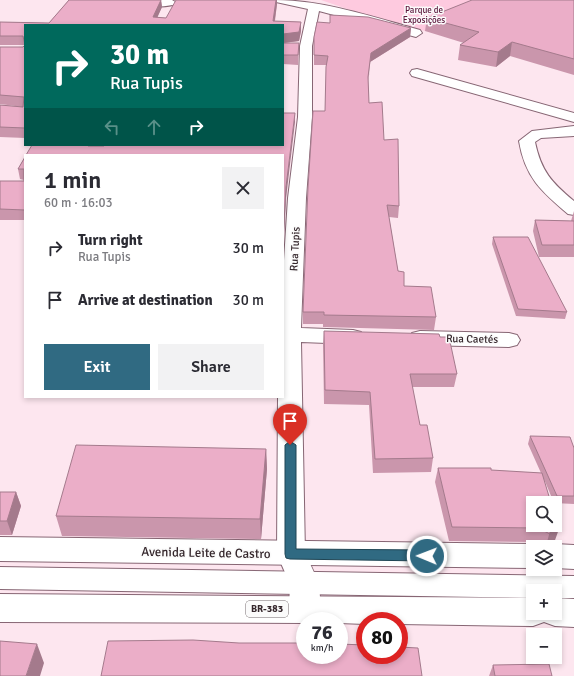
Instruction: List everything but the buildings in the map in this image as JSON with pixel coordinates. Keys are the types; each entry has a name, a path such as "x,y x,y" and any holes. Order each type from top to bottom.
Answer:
{"main road":[{"path":"280,0 341,12 416,33"},
{"path":"123,2 172,2 164,18"},
{"name":"Rua Tupis","path":"304,597 290,554 290,198 298,117 299,46 314,7"},
{"path":"417,73 574,118"},
{"path":"574,131 537,134 527,141 529,158 542,183 574,210"},
{"path":"290,335 376,337"},
{"name":"Rua Caetés","path":"400,338 509,340"},
{"name":"Avenida Leite de Castro","path":"0,549 526,556"},
{"path":"562,556 574,557"},
{"name":"BR-383","path":"0,608 304,597 526,612"},
{"path":"562,612 574,613"}],"street":[{"path":"0,578 304,597 574,587"}],"green space":[{"name":"Parque de Exposições","path":"321,0 505,0 425,31 356,12"}],"route":[{"path":"290,445 290,554 427,556"}]}
